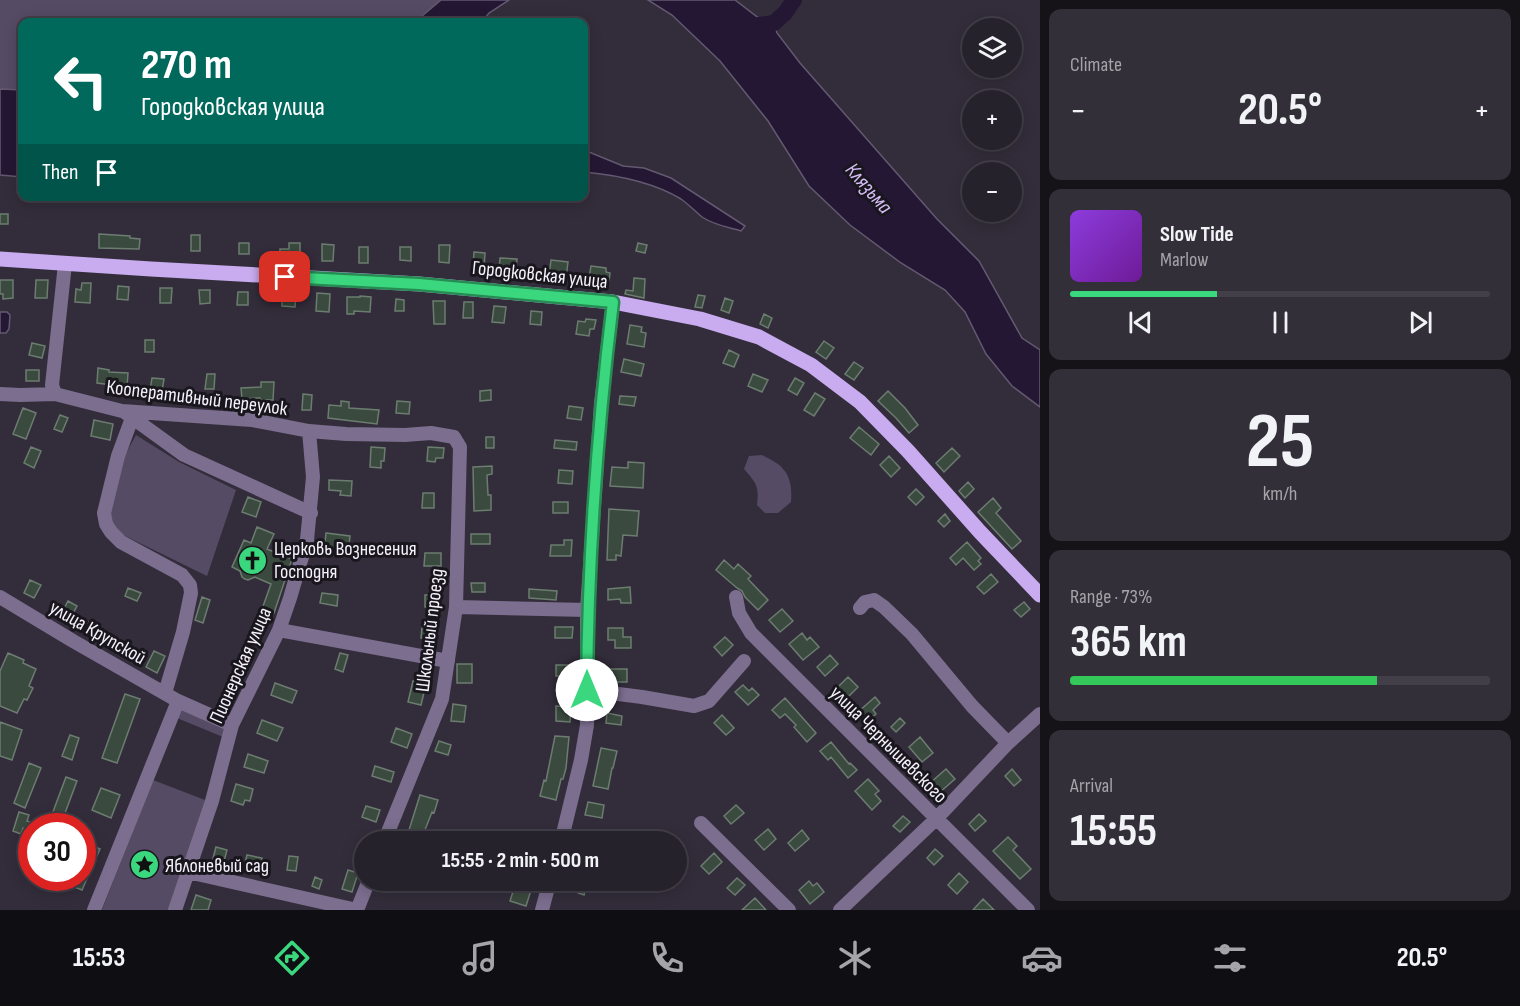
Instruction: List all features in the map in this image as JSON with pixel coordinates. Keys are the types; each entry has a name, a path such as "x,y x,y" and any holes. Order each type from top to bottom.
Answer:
{"main road":[{"name":"Городковская улица","path":"0,259 151,270 419,284 613,302 700,319 759,337 812,365 860,402 908,451 1040,596"}],"street":[{"path":"55,394 52,385 65,264"},
{"path":"564,831 587,725 587,610 601,403 613,302"},
{"name":"Кооперативный переулок","path":"0,394 55,394 127,414 252,420 309,431 405,435 431,433 454,437 460,447"},
{"path":"165,693 183,632 191,593 190,585 182,575 121,542 106,524 104,513 106,501 127,414 184,455 311,513"},
{"name":"Пионерская улица","path":"175,910 212,801 232,724 279,630 307,540 313,477 309,431"},
{"name":"Школьный проезд","path":"388,831 442,699 456,607 460,447"},
{"name":"улица Крупской","path":"0,597 178,701 232,724"},
{"name":"улица Чернышевского","path":"736,597 739,613 751,633 1028,910"},
{"path":"860,608 865,602 874,600 884,607 912,634 972,706 1008,743"},
{"path":"456,607 587,610"},
{"path":"279,630 448,661"},
{"path":"587,690 694,706 709,701 744,662"},
{"path":"94,910 178,701"},
{"path":"840,910 936,819 1008,743 1040,714"},
{"path":"701,823 789,910"},
{"path":"188,872 357,910 365,891"},
{"path":"542,910 547,891"}],"shaded area":[{"path":"0,0 441,0 420,18 18,18 18,90 0,89"},
{"path":"136,435 179,462 236,490 207,576 113,530 109,524 111,506 124,457"},
{"path":"762,455 781,467 789,480 791,502 778,513 765,513 757,505 756,486 744,469 749,456"},
{"path":"181,708 226,727 223,737 177,718"},
{"path":"153,780 205,800 168,910 102,910"}],"water":[{"path":"441,0 509,0 485,18 420,18"},
{"name":"Клязьма","path":"648,0 735,0 760,19 774,23 777,33 800,63 937,219 979,261 1022,338 1040,350 1040,407 1012,386 986,354 965,312 945,290 901,263 850,225 809,186 768,121 720,61 672,15"},
{"path":"0,89 18,90 18,177 0,175"},
{"path":"588,152 623,166 644,168 671,178 745,226 741,231 721,226 702,217 670,193 646,184 588,172"},
{"path":"0,312 7,312 10,315 9,329 6,333 0,333"}],"building":[{"path":"0,214 8,214 8,224 0,224"},
{"path":"99,234 140,239 139,249 99,248"},
{"path":"191,235 200,235 200,251 191,251"},
{"path":"239,243 249,243 249,254 239,254"},
{"path":"289,243 300,243 300,252 296,252 296,257 280,257 280,249 289,249"},
{"path":"638,243 647,245 645,253 636,251"},
{"path":"322,244 334,245 333,261 322,261"},
{"path":"439,245 450,245 449,263 439,262"},
{"path":"359,247 368,247 368,263 359,263"},
{"path":"400,247 411,247 411,261 400,260"},
{"path":"474,252 485,253 484,268 473,267"},
{"path":"500,258 517,259 516,272 499,271"},
{"path":"551,260 568,262 566,278 549,276"},
{"path":"591,266 606,268 606,272 610,273 609,281 589,278"},
{"path":"634,278 645,279 644,298 625,294 626,290 633,291"},
{"path":"0,280 13,280 13,298 3,299 3,294 0,294"},
{"path":"36,280 48,280 47,298 35,298"},
{"path":"82,283 91,283 90,303 75,302 76,289 81,290"},
{"path":"118,286 129,287 128,300 117,299"},
{"path":"160,288 172,288 171,303 160,303"},
{"path":"199,290 210,290 210,303 200,304"},
{"path":"238,292 248,292 248,305 237,305"},
{"path":"282,293 296,294 295,307 282,306"},
{"path":"317,293 330,294 329,312 316,311"},
{"path":"698,295 705,296 702,308 695,307"},
{"path":"347,297 371,297 370,312 354,311 354,314 347,314"},
{"path":"725,298 733,301 729,313 721,310"},
{"path":"396,299 404,300 404,311 395,311"},
{"path":"433,301 445,301 445,324 434,324"},
{"path":"464,302 473,302 473,318 463,318"},
{"path":"494,306 506,307 504,323 492,322"},
{"path":"531,311 542,312 541,325 530,324"},
{"path":"764,314 772,318 768,328 760,324"},
{"path":"586,319 596,320 594,329 590,329 589,336 576,334 578,321 585,322"},
{"path":"630,325 642,327 641,332 646,333 644,347 627,344"},
{"path":"145,340 154,340 154,352 145,352"},
{"path":"824,341 834,348 826,359 816,352"},
{"path":"32,343 45,346 42,358 29,355"},
{"path":"729,350 739,355 734,367 723,363"},
{"path":"624,359 644,364 641,376 621,372"},
{"path":"854,362 863,368 854,380 845,374"},
{"path":"98,368 109,370 109,372 128,373 127,387 97,383"},
{"path":"26,370 39,370 39,381 26,381"},
{"path":"207,374 215,374 214,389 205,389"},
{"path":"753,374 768,380 762,392 748,386"},
{"path":"152,378 164,379 162,391 150,390"},
{"path":"795,378 804,383 797,395 788,390"},
{"path":"261,382 274,382 273,400 242,399 241,388 261,387"},
{"path":"491,390 491,400 480,401 480,391"},
{"path":"888,391 918,425 909,433 878,401"},
{"path":"815,393 825,399 814,416 804,410"},
{"path":"303,394 312,395 311,410 302,410"},
{"path":"620,396 636,397 634,406 619,404"},
{"path":"341,401 349,402 349,408 379,410 377,424 328,418 329,405 341,406"},
{"path":"397,401 410,402 409,414 396,413"},
{"path":"569,406 583,408 581,420 567,418"},
{"path":"23,408 36,413 26,439 13,434"},
{"path":"60,415 68,418 62,432 54,429"},
{"path":"94,420 113,424 110,440 91,436"},
{"path":"859,427 879,444 871,455 850,438"},
{"path":"486,437 494,437 494,448 486,448"},
{"path":"555,440 577,442 576,450 554,448"},
{"path":"31,447 41,451 34,468 24,463"},
{"path":"371,447 385,448 381,468 370,467"},
{"path":"428,447 444,448 443,458 436,458 435,462 427,461"},
{"path":"952,448 960,456 944,472 936,463"},
{"path":"889,456 900,468 891,477 880,465"},
{"path":"628,462 644,463 643,488 610,486 612,467 628,468"},
{"path":"492,466 492,474 487,475 491,510 474,511 473,467"},
{"path":"559,470 573,471 572,484 558,483"},
{"path":"329,480 352,481 351,496 340,495 341,491 329,490"},
{"path":"968,482 974,489 965,498 959,491"},
{"path":"916,489 924,497 916,505 908,497"},
{"path":"423,493 434,493 434,508 422,508"},
{"path":"248,497 261,502 256,517 242,512"},
{"path":"993,498 1001,508 996,513 1021,541 1012,549 978,512"},
{"path":"553,502 568,502 568,513 553,513"},
{"path":"609,509 639,511 637,536 623,535 621,556 616,555 616,560 607,560"},
{"path":"945,514 950,521 944,527 938,521"},
{"path":"257,527 274,534 267,549 292,559 274,613 262,609 271,584 255,577 245,579 240,571 232,567 244,540 251,543"},
{"path":"326,533 350,536 348,554 324,552"},
{"path":"471,534 490,534 490,544 471,544"},
{"path":"564,540 572,540 571,556 550,556 551,545 564,545"},
{"path":"967,542 981,558 978,561 981,564 974,570 963,558 956,565 950,558"},
{"path":"425,553 441,553 441,566 424,566"},
{"path":"724,560 734,569 738,564 751,576 748,579 768,600 758,610 742,591 716,570"},
{"path":"991,574 998,582 984,594 977,587"},
{"path":"30,580 41,585 34,598 24,593"},
{"path":"471,583 485,583 485,592 472,592"},
{"path":"630,587 631,603 621,603 620,599 608,600 608,589"},
{"path":"128,588 141,593 137,601 125,596"},
{"path":"529,589 557,591 556,600 529,598"},
{"path":"322,593 338,595 337,606 320,603"},
{"path":"425,595 440,595 439,607 425,607"},
{"path":"202,597 210,600 203,623 195,620"},
{"path":"68,601 77,606 70,619 61,614"},
{"path":"1024,602 1030,609 1021,617 1014,610"},
{"path":"782,609 793,621 780,632 769,620"},
{"path":"89,622 104,631 100,640 84,632"},
{"path":"422,627 438,627 437,638 421,638"},
{"path":"555,627 573,627 572,638 555,638"},
{"path":"608,628 623,628 623,637 631,637 631,648 615,648 615,640 608,640"},
{"path":"802,633 807,640 810,637 819,647 803,660 789,644"},
{"path":"725,637 733,645 722,656 714,647"},
{"path":"154,651 165,656 157,673 146,667"},
{"path":"8,653 24,660 23,663 36,669 29,686 33,688 17,713 0,706 0,671"},
{"path":"340,653 348,655 343,672 335,669"},
{"path":"830,655 838,664 825,676 817,667"},
{"path":"457,664 472,664 472,683 457,683"},
{"path":"556,665 573,665 573,676 556,676"},
{"path":"608,669 627,669 627,682 615,682 615,678 608,678"},
{"path":"848,677 858,687 848,697 838,687"},
{"path":"413,681 426,684 421,705 408,702"},
{"path":"275,683 297,691 292,703 271,695"},
{"path":"743,685 749,691 752,688 759,695 748,705 735,692"},
{"path":"125,694 140,699 117,763 102,758"},
{"path":"875,697 880,703 873,710 876,714 867,722 858,712"},
{"path":"785,698 816,733 807,742 794,727 796,725 785,714 780,718 772,710"},
{"path":"453,704 466,706 464,722 451,721"},
{"path":"556,706 571,707 570,722 556,721"},
{"path":"607,713 622,716 621,725 606,723"},
{"path":"722,715 734,728 726,735 714,723"},
{"path":"900,718 905,723 896,732 891,727"},
{"path":"262,720 283,728 277,741 257,733"},
{"path":"0,722 22,730 12,760 0,756"},
{"path":"396,728 412,734 407,748 391,742"},
{"path":"70,735 79,738 72,760 62,756"},
{"path":"555,736 569,737 566,768 556,800 540,796 544,780 546,781"},
{"path":"920,737 933,753 922,762 909,747"},
{"path":"439,741 451,745 448,755 435,751"},
{"path":"831,742 857,770 848,778 831,757 828,760 820,751"},
{"path":"601,748 617,751 608,789 593,786"},
{"path":"248,754 268,761 264,773 244,767"},
{"path":"29,763 41,768 25,808 14,803"},
{"path":"375,766 394,772 391,782 372,776"},
{"path":"946,769 955,779 939,793 930,783"},
{"path":"1012,769 1021,780 1014,786 1005,776"},
{"path":"66,777 77,781 65,813 52,813"},
{"path":"868,779 879,791 875,794 881,801 872,810 855,791"},
{"path":"236,784 253,789 250,801 245,800 243,805 231,801"},
{"path":"101,788 120,795 111,818 92,810"},
{"path":"420,795 438,800 425,831 409,830"},
{"path":"588,802 604,805 602,818 585,815"},
{"path":"736,805 744,813 731,824 724,816"},
{"path":"366,806 380,810 376,822 362,817"},
{"path":"979,814 986,821 975,831 969,824"},
{"path":"18,815 18,833 13,831"},
{"path":"903,816 910,822 900,832 893,826"},
{"path":"768,829 776,839 764,850 755,840"},
{"path":"802,830 809,839 795,851 788,843"},
{"path":"1008,837 1017,846 1013,850 1031,869 1020,879 993,851"},
{"path":"216,847 227,850 223,865 212,862"},
{"path":"935,849 943,856 934,865 927,858"},
{"path":"714,853 722,862 709,874 701,866"},
{"path":"247,855 262,858 259,871 244,868"},
{"path":"289,856 298,857 296,871 287,870"},
{"path":"348,870 354,872 352,892 342,889"},
{"path":"959,873 968,882 957,894 948,885"},
{"path":"315,877 322,880 319,889 312,886"},
{"path":"737,878 745,885 735,895 727,888"},
{"path":"809,881 813,886 817,883 824,892 810,904 799,890"},
{"path":"513,891 531,891 526,906 510,901"},
{"path":"196,895 211,900 208,910 191,910"},
{"path":"755,898 766,910 742,910"},
{"path":"983,899 994,910 973,910"}],"waterway":[{"path":"752,26 774,23 794,0"}],"place":[{"name":"Церковь Вознесения Господня","path":"253,560"},
{"name":"Яблоневый сад","path":"144,865"}],"route":[{"path":"285,277 419,284 613,302 601,403 587,610 587,690"}]}
